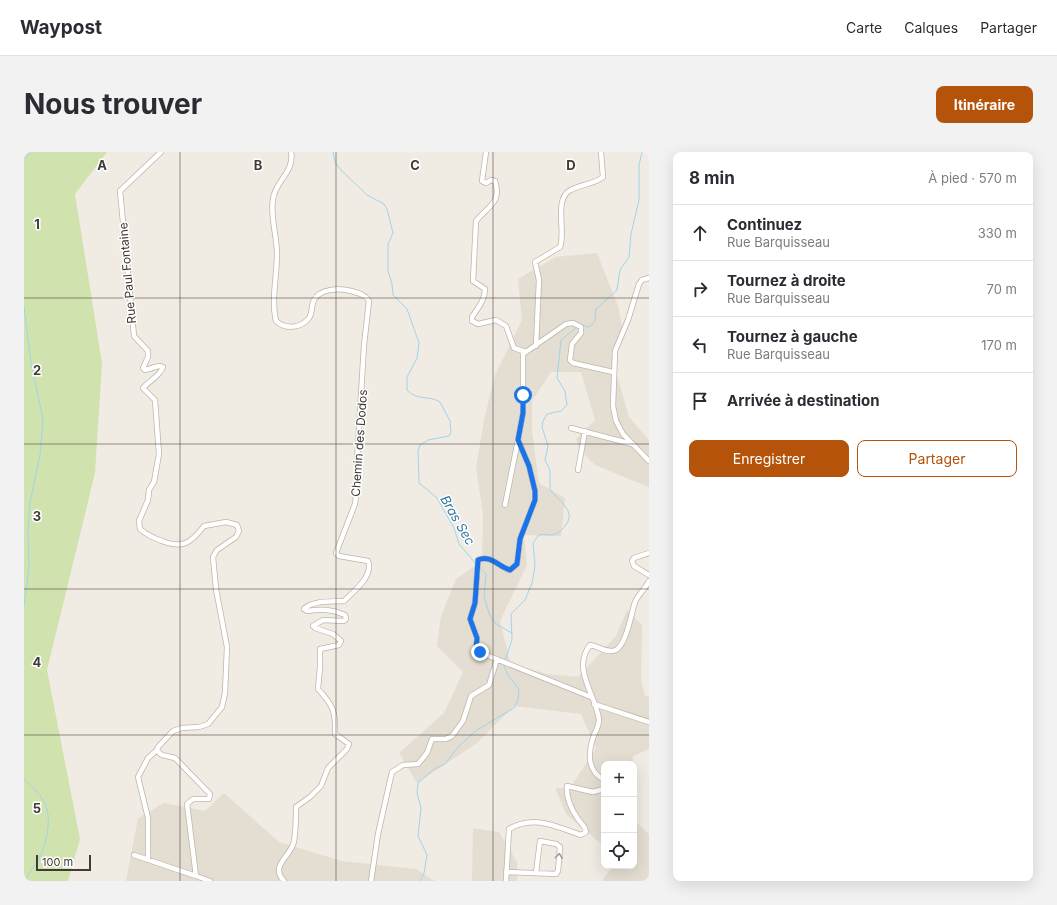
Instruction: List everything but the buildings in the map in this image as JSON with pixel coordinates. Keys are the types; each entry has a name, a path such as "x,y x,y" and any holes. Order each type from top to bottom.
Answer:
{"street":[{"name":"Rue Paul Fontaine","path":"157,750 173,731 208,724 222,706 225,693 227,646 216,589 213,557 216,550 236,537 239,532 237,525 226,522 204,526 195,538 184,545 173,546 148,536 140,529 139,521 148,500 149,490 154,482 159,454 155,400 142,388 150,380 162,372 163,367 158,366 145,370 143,368 148,357 148,351 134,336 120,191 162,152"},
{"name":"Chemin des Dodos","path":"284,881 279,876 279,869 284,857 292,851 296,807 310,797 321,786 328,768 347,750 349,744 335,734 334,710 329,701 318,689 320,649 339,644 341,641 332,634 315,628 314,626 323,620 344,621 346,619 345,615 336,611 321,609 307,611 304,609 307,606 321,602 344,601 366,577 369,565 368,561 339,556 336,553 355,504 358,480 364,345 369,301 361,294 348,290 326,290 314,299 309,318 302,323 289,328 282,326 276,321 275,288 277,253 273,199 279,183 290,167 291,152"},
{"path":"486,152 482,181 486,183 491,180 495,181 498,191 497,197 476,221 473,281 485,289 485,295 482,303 472,316 472,321 478,324 496,320 506,326 514,348 526,352"},
{"path":"536,346 539,280 535,262 560,247 562,237 560,213 567,192 576,187 593,183 603,177 601,152"},
{"path":"649,278 642,280 639,284 628,320 615,351 613,406 616,421 623,434 649,461"},
{"path":"505,505 523,413 523,354 536,346 559,327 573,323 581,327 581,333 572,344 570,360 573,363 614,372"},
{"path":"571,428 634,445"},
{"path":"578,470 585,431"},
{"path":"518,440 529,466 535,491 535,500 520,539 517,564 514,568 510,570 506,569 488,559 482,558 478,560 475,603 470,619 477,638 476,649 591,697"},
{"path":"649,553 634,558 632,561 634,566 649,575"},
{"path":"601,778 597,776 591,768 589,753 599,722 584,671 584,652 590,645 604,651 615,651 622,646 636,600 649,582"},
{"path":"371,881 378,834 392,772 403,765 418,764 427,753 432,739 446,739 452,736 463,721 471,696 489,685 497,659"},
{"path":"594,704 649,722"},
{"path":"148,860 148,818 138,777 148,758 157,750 162,755 175,758 183,764 210,794 209,798 193,799 187,804 196,876"},
{"path":"506,881 509,829 534,821 544,822 581,835 586,832 585,827 578,819 571,806 567,794 568,786 593,792 601,790"},
{"path":"506,872 556,874 558,871 560,847 556,844 540,841 536,873"},
{"path":"134,855 210,881"}],"shaded area":[{"path":"597,253 618,306 623,331 614,365 629,417 649,440 649,487 595,465 580,450 576,439 595,420 581,372 551,372 532,401 532,431 539,483 565,498 561,536 524,535 527,565 500,621 511,665 548,674 578,677 616,636 627,610 642,625 641,681 645,696 649,697 649,749 633,756 632,761 601,761 601,843 566,814 555,788 570,788 596,748 581,714 514,706 477,743 417,783 399,753 444,713 463,672 437,646 441,616 456,579 482,561 483,513 476,468 484,420 495,375 522,320 518,279 556,257"},
{"path":"224,793 279,842 342,861 416,869 435,881 126,881 138,818 164,803 205,811"},
{"path":"637,823 649,834 649,881 602,881 611,869 637,869"},
{"path":"473,828 499,832 517,862 517,881 472,881"}],"green space":[{"path":"24,152 107,152 75,194 102,363 95,473 47,670 80,839 68,881 24,881"}],"waterway":[{"path":"24,159 31,152"},
{"name":"Bras Sec","path":"333,152 335,162 340,169 367,195 384,204 387,209 393,233 388,244 388,271 392,284 393,295 407,309 419,343 417,358 407,377 407,390 415,396 440,402 450,421 451,432 449,436 428,440 420,445 418,451 419,483 437,498 454,528 459,544 477,565"},
{"path":"582,325 588,327 593,324 596,309 617,290 620,270 629,257 631,234 639,200 639,165 642,152"},
{"path":"24,307 31,362 43,419 40,455 30,502 28,532 29,567 24,606"},
{"path":"505,660 512,640 511,614 525,600 532,583 535,566 533,543 539,535 552,535 558,533 568,521 568,511 550,489 550,470 545,460 548,446 542,427 543,421 547,414 561,411 567,405 565,391 557,378 561,340 576,328"},
{"name":"Bras Sec","path":"479,567 486,574 484,597 490,616 496,624 512,633"},
{"path":"420,881 424,873 427,855 418,836 421,808 417,793 418,783 434,769 445,764 460,745 477,730 514,708 518,700 519,689 508,675 504,666"},
{"path":"24,779 39,794 43,800 48,815 48,832 46,840 37,863 25,881"}],"route":[{"path":"480,652 476,649 477,638 470,622 475,603 476,564 478,560 482,558 493,561 506,569 510,570 514,568 517,564 520,539 535,500 535,491 529,466 518,440 523,413 523,395"}]}
